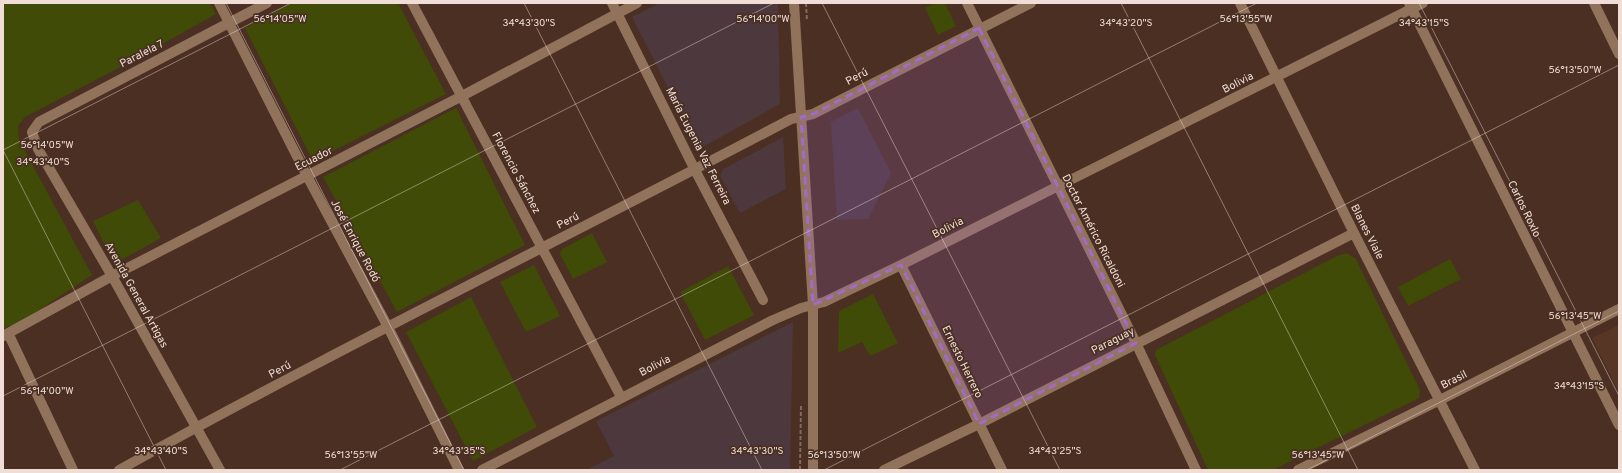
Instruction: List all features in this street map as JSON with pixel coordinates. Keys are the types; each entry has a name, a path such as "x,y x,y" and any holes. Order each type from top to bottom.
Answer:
{"street":[{"name":"José Enrique Rodó","path":"219,3 307,176 388,327 459,470"},
{"name":"Paralela 7","path":"32,132 39,122 267,3"},
{"name":"Florencio Sánchez","path":"412,3 621,397"},
{"name":"María Eugenia Vaz Ferreira","path":"612,3 695,170 763,300"},
{"name":"Ecuador","path":"6,334 112,276 462,96 636,3"},
{"path":"794,3 813,305 813,470"},
{"name":"Doctor Américo Ricaldoni","path":"967,3 1057,187 1136,343 1196,470"},
{"name":"Perú","path":"119,470 196,427 791,119 813,114 979,28 1031,3"},
{"name":"Blanes Viale","path":"1240,3 1354,233 1475,470"},
{"name":"Bolivia","path":"482,470 621,397 778,318 801,308 824,302 901,265 1277,76 1410,6 1423,3"},
{"path":"1594,3 1619,54"},
{"name":"Carlos Roxlo","path":"1410,6 1572,333 1616,412 1619,426"},
{"name":"Avenida General Artigas","path":"32,132 38,149 112,276 220,470"},
{"name":"Paraguay","path":"884,470 978,424 1354,233"},
{"name":"Ernesto Herrero","path":"901,265 1002,470"},
{"name":"Brasil","path":"1298,470 1619,309"},
{"path":"6,334 73,470"}],"path":[{"path":"800,470 801,402"}],"highlighted area":[{"path":"979,28 1136,343 979,424 901,265 813,305 801,117 813,114"}],"shaded area":[{"path":"660,3 778,3 780,104 705,146 697,145 632,17"},
{"path":"858,108 891,173 868,219 837,220 831,122"},
{"path":"783,137 786,189 740,213 720,176 723,169"},
{"path":"793,322 790,470 586,470 614,456 596,421"},
{"path":"1619,325 1619,392 1592,338"}],"green space":[{"path":"3,3 210,3 216,14 130,62 25,117 18,126 19,140 92,275 18,324 8,326 3,329"},
{"path":"291,3 398,3 446,94 313,161 245,28"},
{"path":"935,3 945,3 956,26 938,35 925,8"},
{"path":"456,108 525,245 397,312 323,177"},
{"path":"138,200 161,238 114,264 93,221"},
{"path":"592,233 607,262 573,279 560,254 562,249"},
{"path":"1347,253 1356,259 1420,390 1419,398 1273,470 1208,470 1155,355 1156,350 1339,255"},
{"path":"1450,259 1461,279 1408,306 1398,287"},
{"path":"534,265 560,316 526,332 500,282"},
{"path":"728,266 754,315 705,340 680,292"},
{"path":"873,294 898,343 870,356 862,342 838,353 839,311"},
{"path":"471,297 537,427 473,461 406,332"}]}
